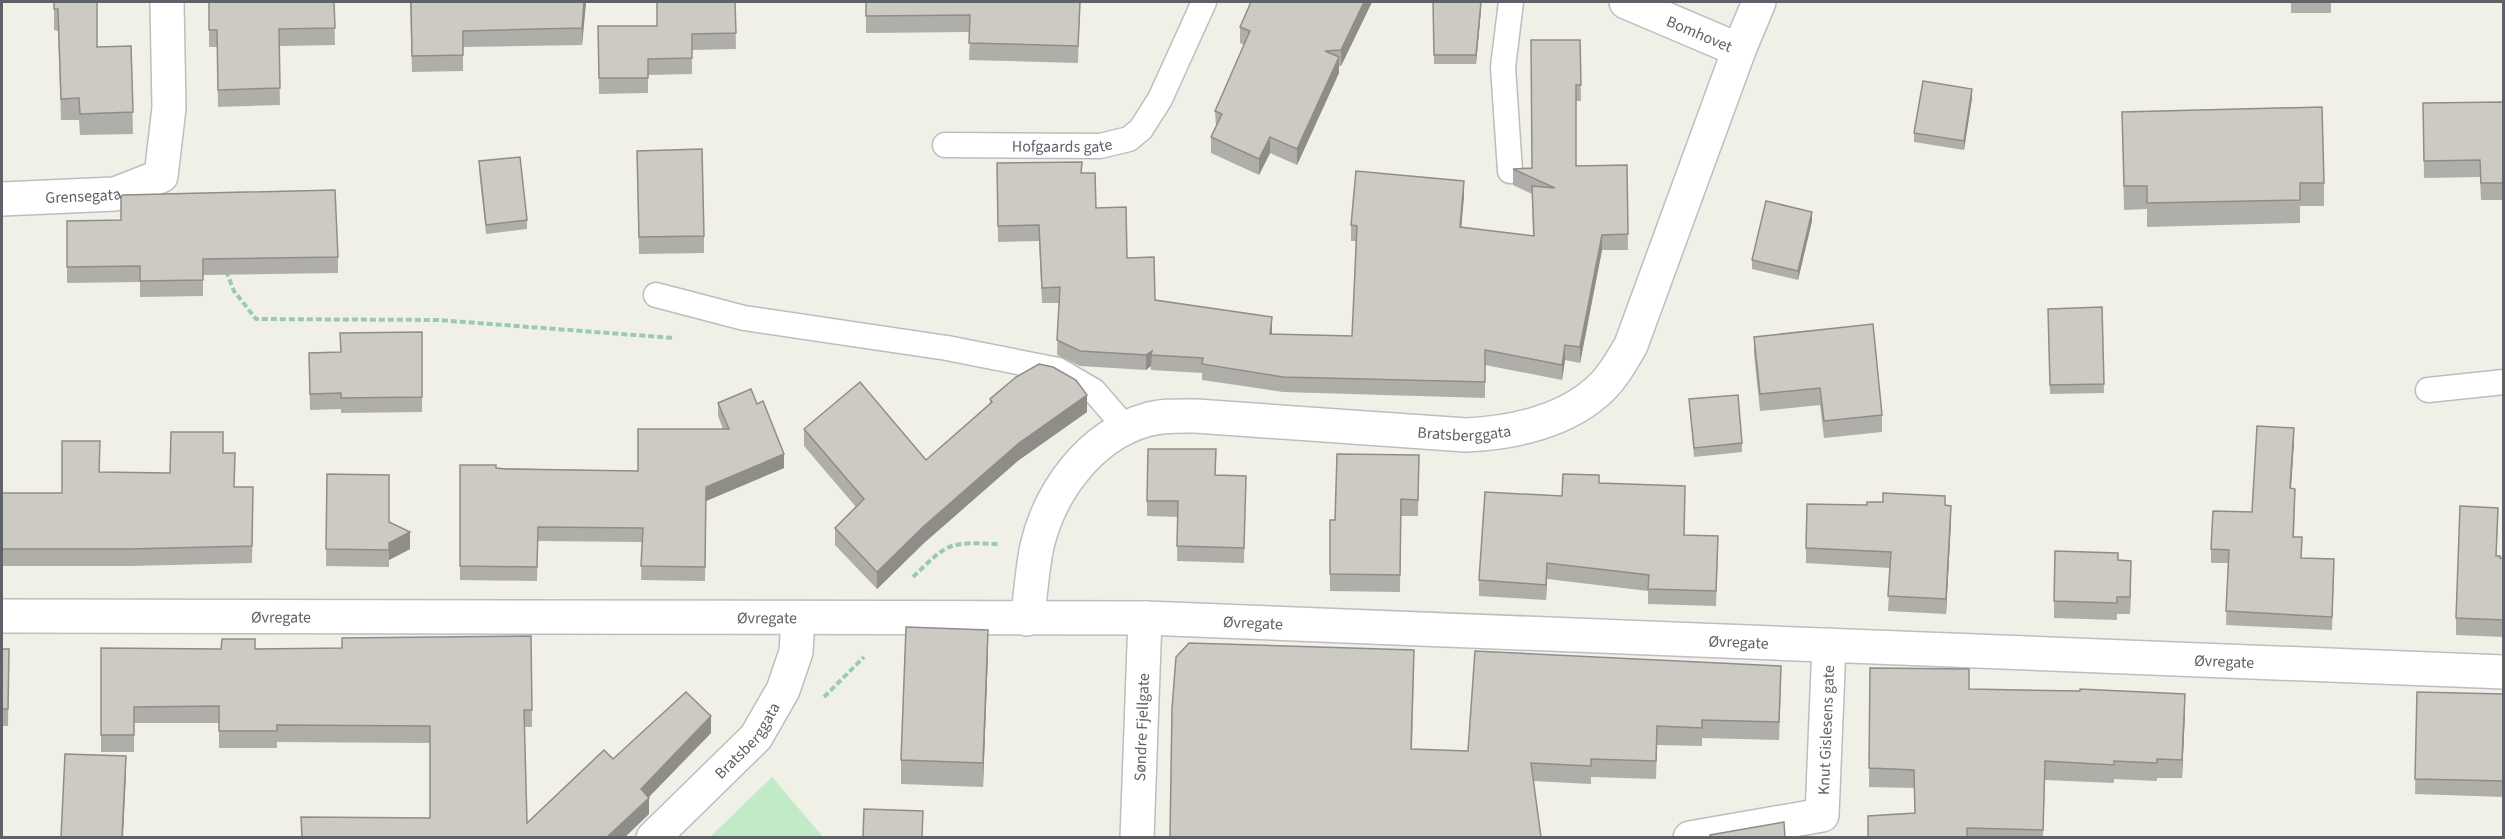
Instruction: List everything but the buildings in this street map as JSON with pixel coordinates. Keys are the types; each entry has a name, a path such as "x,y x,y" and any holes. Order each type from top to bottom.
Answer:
{"street":[{"name":"Grensegata","path":"2,200 115,194 161,176 169,108 167,2"},
{"name":"Bomhovet","path":"1626,2 1738,50"},
{"name":"Bratsberggata","path":"1027,619 1037,546 1048,514 1065,483 1082,459 1105,440 1126,428 1146,420 1168,416 1196,416 1466,435 1497,434 1529,426 1583,402 1603,387 1631,345 1738,50 1759,2"},
{"name":"Øvregate","path":"2,616 1145,618 2504,672"},
{"name":"Bratsberggata","path":"653,837 756,737 783,690 796,652 798,618"},
{"name":"Søndre Fjellgate","path":"1137,837 1145,618"},
{"name":"Knut Gislesens gate","path":"1690,837 1822,815 1829,645"}],"lane":[{"name":"Hofgaards gate","path":"945,145 1100,146 1129,139 1141,129 1160,99 1204,2"},
{"path":"1510,171 1503,67 1511,2"},
{"path":"656,295 744,318 947,348 1058,370 1094,391 1126,428"},
{"path":"2428,390 2504,382"}],"path":[{"path":"226,269 234,291 256,319 438,320 681,339"}],"green space":[{"path":"772,777 823,837 710,837"}]}
